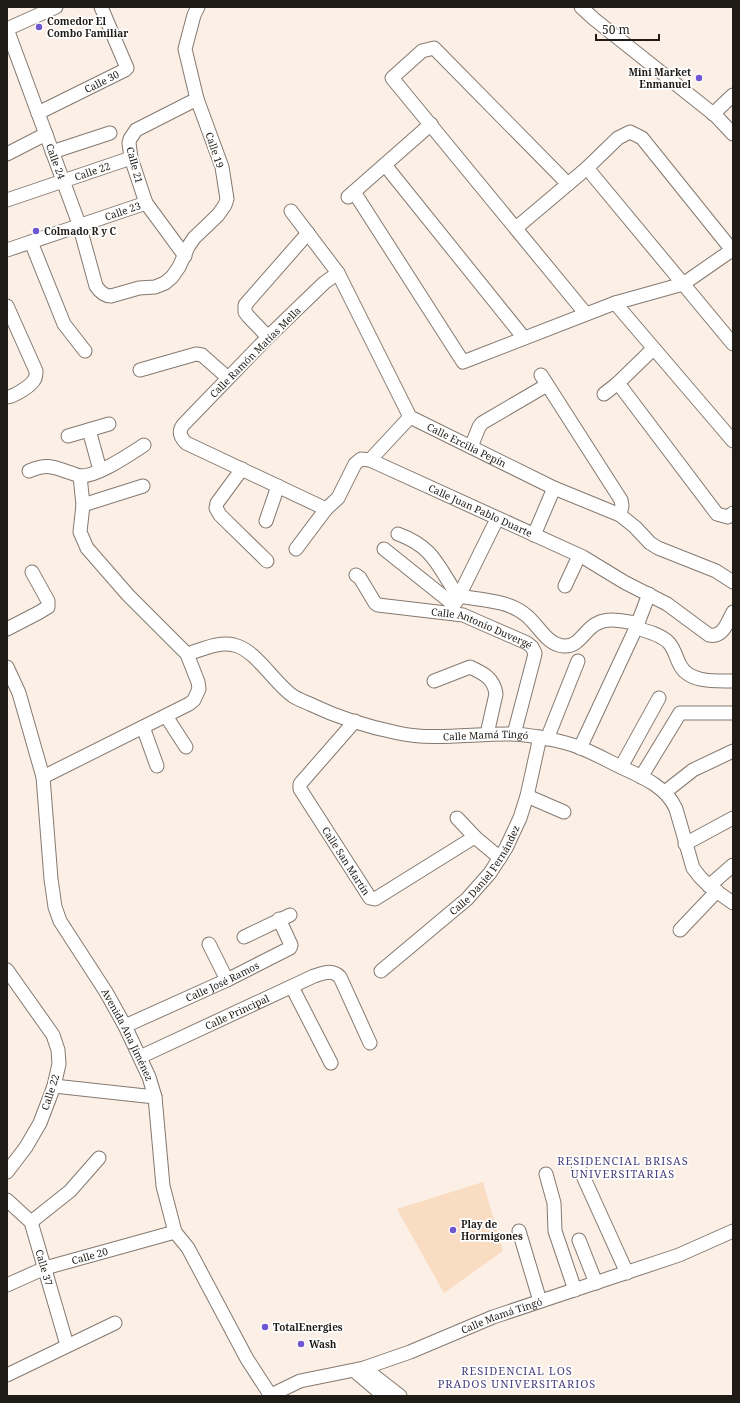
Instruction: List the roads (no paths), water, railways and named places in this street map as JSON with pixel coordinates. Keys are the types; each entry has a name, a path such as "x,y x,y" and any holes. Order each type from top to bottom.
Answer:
{"street":[{"path":"7,29 56,7"},
{"name":"Calle 30","path":"38,113 127,68 101,7"},
{"name":"Calle 19","path":"102,293 107,296 111,296 139,288 155,287 165,283 172,277 194,238 222,211 225,206 227,199 222,167 197,99 185,49 194,15 198,7"},
{"path":"581,7 713,114 733,134"},
{"name":"Calle 24","path":"7,29 79,224 96,286 102,293"},
{"path":"568,184 434,48 422,51 392,78 586,314"},
{"path":"713,114 733,95"},
{"name":"Calle 21","path":"185,256 146,203 131,158 129,143 130,138 136,130 197,99"},
{"path":"431,124 351,195 463,362 615,303 683,284 733,250 642,138 630,132 618,138 587,168 516,228"},
{"path":"52,152 110,133"},
{"path":"9,149 46,134"},
{"name":"Calle 22","path":"7,200 131,158"},
{"path":"385,165 524,338"},
{"path":"587,168 733,344"},
{"name":"Calle 23","path":"7,250 79,224 146,203"},
{"path":"291,211 338,273 410,417 370,460 361,459 355,464 338,498 326,509 296,549"},
{"path":"268,337 245,312 245,305 308,233"},
{"path":"31,242 64,324 85,351"},
{"name":"Calle Ramón Matías Mella","path":"242,469 186,443 179,432 183,424 268,337 324,284 338,273"},
{"path":"615,303 733,441"},
{"path":"7,306 36,371 34,380 31,384 13,396 7,397"},
{"path":"604,394 618,383 653,349"},
{"path":"140,370 193,354 200,354 228,378"},
{"path":"471,447 482,423 544,380 621,500 622,506 620,515"},
{"path":"618,383 717,514 728,517 733,512"},
{"name":"Calle Ercilia Pepín","path":"410,417 554,488 620,515 636,527 650,543 658,548 716,571 733,582"},
{"path":"68,436 110,424"},
{"path":"89,430 100,470"},
{"path":"29,471 42,466 55,467 80,476 90,474 120,461 144,445"},
{"name":"Calle Juan Pablo Duarte","path":"370,460 579,556 624,582 667,604 709,636 718,635 722,632 733,612"},
{"path":"266,561 220,515 216,508 216,503 242,469 326,509"},
{"path":"43,777 189,704 194,700 199,689 198,682 187,654 128,595 87,548 80,532 83,505 80,476"},
{"path":"83,505 143,486"},
{"path":"266,521 278,486"},
{"path":"534,535 554,488"},
{"path":"455,604 497,519"},
{"path":"398,534 412,539 426,549 438,562 446,578 455,604"},
{"path":"384,549 455,604 504,603 516,608 532,620 550,641 557,645 564,646 573,644 590,628 598,623 606,620 615,620 637,625 668,642 675,652 680,666 686,673 697,679 727,681 733,670"},
{"path":"565,586 579,556"},
{"path":"7,629 48,607 48,601 32,572"},
{"name":"Calle Antonio Duvergé","path":"356,575 360,578 375,603 378,605 455,604 464,615 522,639 532,647 534,658 514,734"},
{"path":"580,748 637,625 649,594"},
{"name":"Calle Mamá Tingó","path":"187,654 212,646 228,644 235,645 242,648 257,660 292,695 326,712 355,722 401,734 422,736 514,734 543,738 580,748 641,776 665,792 673,802 676,809 692,868 713,889 733,903"},
{"name":"Calle Daniel Fernández","path":"380,971 467,899 484,881 500,858 520,818 543,738 578,661"},
{"name":"Avenida Ana Jiménez","path":"7,667 19,693 43,777 51,879 55,907 60,921 106,992 125,1026 149,1077 155,1096 163,1186 175,1232 188,1248 247,1359 270,1396"},
{"path":"434,680 470,667 484,673 489,678 495,688 496,694 487,734"},
{"path":"621,767 659,698"},
{"path":"641,776 680,713 733,713"},
{"path":"166,716 186,747"},
{"name":"Calle San Martín","path":"355,722 299,786 370,898 374,899 475,837"},
{"path":"143,727 157,766"},
{"path":"665,792 693,770 733,752"},
{"path":"527,796 564,812"},
{"path":"457,818 475,837 500,858"},
{"path":"685,844 733,818"},
{"path":"680,930 733,865"},
{"name":"Calle José Ramos","path":"125,1026 227,980 290,948 291,945 284,917 244,937"},
{"path":"209,944 227,980"},
{"name":"Calle 22","path":"7,970 53,1036 58,1050 59,1064 54,1086 40,1122 26,1147 7,1172"},
{"name":"Calle Principal","path":"140,1057 328,972 336,973 340,977 370,1043"},
{"path":"292,987 331,1063"},
{"path":"54,1086 155,1096"},
{"path":"7,1200 31,1222 70,1191 99,1158"},
{"path":"578,1165 627,1273"},
{"path":"546,1174 554,1203 555,1231 575,1290"},
{"name":"Calle 37","path":"31,1222 67,1345"},
{"path":"519,1231 540,1301"},
{"name":"Calle Mamá Tingó","path":"270,1396 300,1381 359,1370 410,1352 493,1317 679,1255 733,1231"},
{"name":"Calle 20","path":"7,1285 45,1268 175,1232"},
{"path":"579,1240 596,1283"},
{"path":"7,1375 115,1323"},
{"path":"359,1370 384,1396"},
{"path":"359,1370 400,1396"}],"place":[{"name":"Comedor El Combo Familiar","path":"39,27"},
{"name":"Mini Market Enmanuel","path":"699,78"},
{"name":"Colmado R y C","path":"36,231"},
{"name":"Play de Hormigones","path":"453,1230"},
{"name":"TotalEnergies","path":"265,1327"},
{"name":"Wash","path":"301,1344"}],"district":[{"name":"RESIDENCIAL BRISAS UNIVERSITARIAS","path":"623,1167"},
{"name":"RESIDENCIAL LOS PRADOS UNIVERSITARIOS","path":"517,1377"}]}
